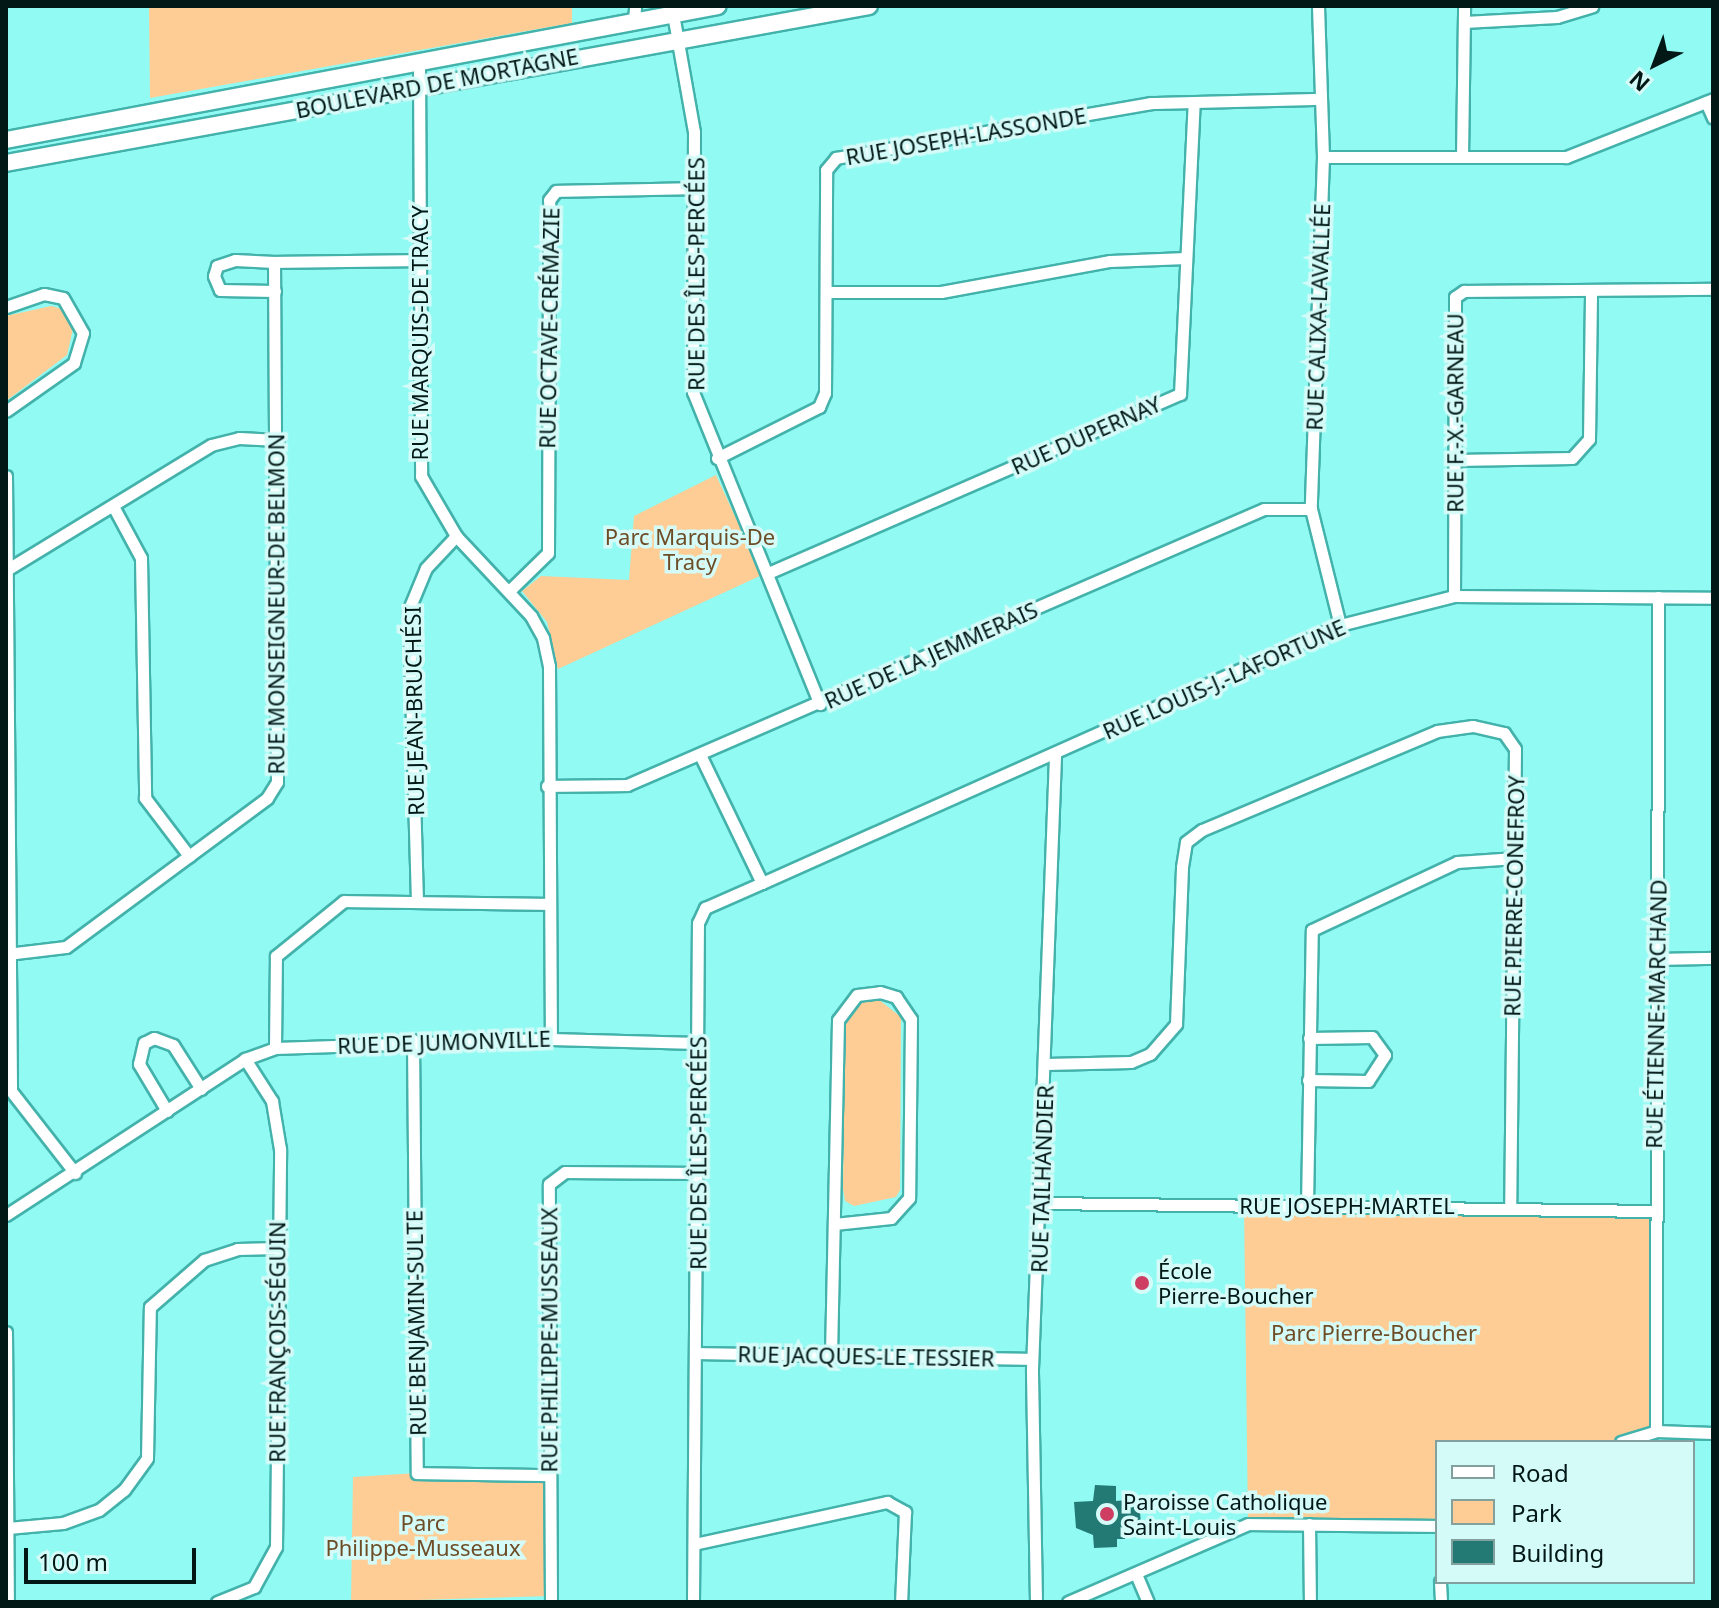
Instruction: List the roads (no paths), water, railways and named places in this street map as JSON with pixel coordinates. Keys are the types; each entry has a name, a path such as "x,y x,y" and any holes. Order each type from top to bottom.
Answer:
{"main road":[{"name":"BOULEVARD DE MORTAGNE","path":"6,140 419,64 634,14 673,14 718,6"},
{"name":"BOULEVARD DE MORTAGNE","path":"6,163 677,38 869,6"}],"street":[{"name":"RUE CALIXA-LAVALLÉE","path":"1318,6 1323,157 1311,509 1340,625"},
{"path":"1462,157 1464,6"},
{"path":"1464,22 1557,17 1592,6"},
{"name":"RUE DES ÎLES-PERCÉES","path":"673,14 694,132 693,392 717,458 768,573 820,704"},
{"name":"RUE MARQUIS-DE TRACY","path":"419,64 421,476 456,536 509,591 543,638 549,666 547,786 551,1039"},
{"name":"RUE JOSEPH-LASSONDE","path":"717,458 819,407 825,393 826,170 836,158 1150,103 1319,99"},
{"path":"1323,157 1566,157 1710,100 1713,118"},
{"name":"RUE DUPERNAY","path":"768,573 1180,394 1194,102"},
{"name":"RUE OCTAVE-CRÉMAZIE","path":"509,591 548,553 549,200 556,191 695,188"},
{"path":"827,292 941,292 1110,261 1186,258"},
{"path":"275,291 220,290 214,276 217,266 235,260 420,260"},
{"name":"RUE MONSEIGNEUR-DE BELMON","path":"7,954 66,947 267,798 277,782 278,440 274,262"},
{"name":"RUE F.-X.-GARNEAU","path":"1454,596 1455,297 1464,291 1713,289"},
{"path":"1455,460 1572,458 1589,439 1591,290"},
{"path":"6,307 44,294 63,298 83,333 74,363 6,411"},
{"path":"8,569 211,445 239,438 278,440"},
{"path":"6,476 7,1019 11,1091 75,1173"},
{"path":"113,506 141,558 145,798 189,856"},
{"name":"RUE DE LA JEMMERAIS","path":"547,786 627,785 701,757 1264,509 1311,509"},
{"name":"RUE JEAN-BRUCHÉSI","path":"417,902 409,609 426,568 456,536"},
{"name":"RUE LOUIS-J.-LAFORTUNE","path":"762,883 1055,755 1340,625 1454,596 1713,598"},
{"name":"RUE ÉTIENNE-MARCHAND","path":"1656,1431 1652,1211 1659,959 1658,597"},
{"name":"RUE PIERRE-CONEFROY","path":"1046,1064 1131,1062 1164,1041 1176,1024 1186,842 1380,750 1449,729 1504,733 1515,749 1510,1207"},
{"name":"RUE TAILHANDIER","path":"1036,1602 1032,1359 1043,1203 1055,755"},
{"path":"701,757 762,883"},
{"path":"1307,1206 1312,930 1457,862 1516,858"},
{"name":"RUE DES ÎLES-PERCÉES","path":"693,1602 699,1353 698,923 705,908 762,883"},
{"path":"275,1048 276,956 344,901 548,904"},
{"path":"1659,959 1713,958"},
{"path":"831,1355 838,1020 857,995 880,992 896,997 911,1019 909,1198 891,1218 834,1224"},
{"path":"1308,1080 1368,1081 1385,1055 1372,1037 1309,1038"},
{"path":"167,1111 139,1064 144,1043 154,1038 173,1045 201,1089"},
{"name":"RUE DE JUMONVILLE","path":"6,1215 75,1173 245,1059 275,1048 413,1040 551,1039 697,1043"},
{"name":"RUE BENJAMIN-SULTE","path":"413,1040 417,1473 549,1475"},
{"name":"RUE FRANÇOIS-SÉGUIN","path":"217,1602 254,1587 276,1547 275,1117 265,1085 245,1059"},
{"name":"RUE PHILIPPE-MUSSEAUX","path":"551,1602 549,1184 565,1172 698,1173"},
{"name":"RUE JOSEPH-MARTEL","path":"1043,1203 1652,1211"},
{"path":"8,1528 63,1523 99,1510 124,1490 147,1458 150,1307 204,1260 237,1249 277,1248"},
{"path":"6,1332 8,1602"},
{"name":"RUE JACQUES-LE TESSIER","path":"699,1353 1032,1359"},
{"path":"1627,1440 1656,1431 1713,1433"},
{"path":"694,1544 887,1502 905,1512 901,1602"},
{"path":"1068,1602 1248,1524 1435,1526"},
{"path":"1309,1524 1310,1602"},
{"path":"1136,1574 1148,1602"}],"place":[{"name":"École Pierre-Boucher","path":"1142,1283"},
{"name":"Paroisse Catholique Saint-Louis","path":"1107,1514"}],"park label":[{"name":"Parc Marquis-De Tracy","path":"690,548"},
{"name":"Parc Pierre-Boucher","path":"1374,1333"},
{"name":"Parc Philippe-Musseaux","path":"423,1534"}]}
